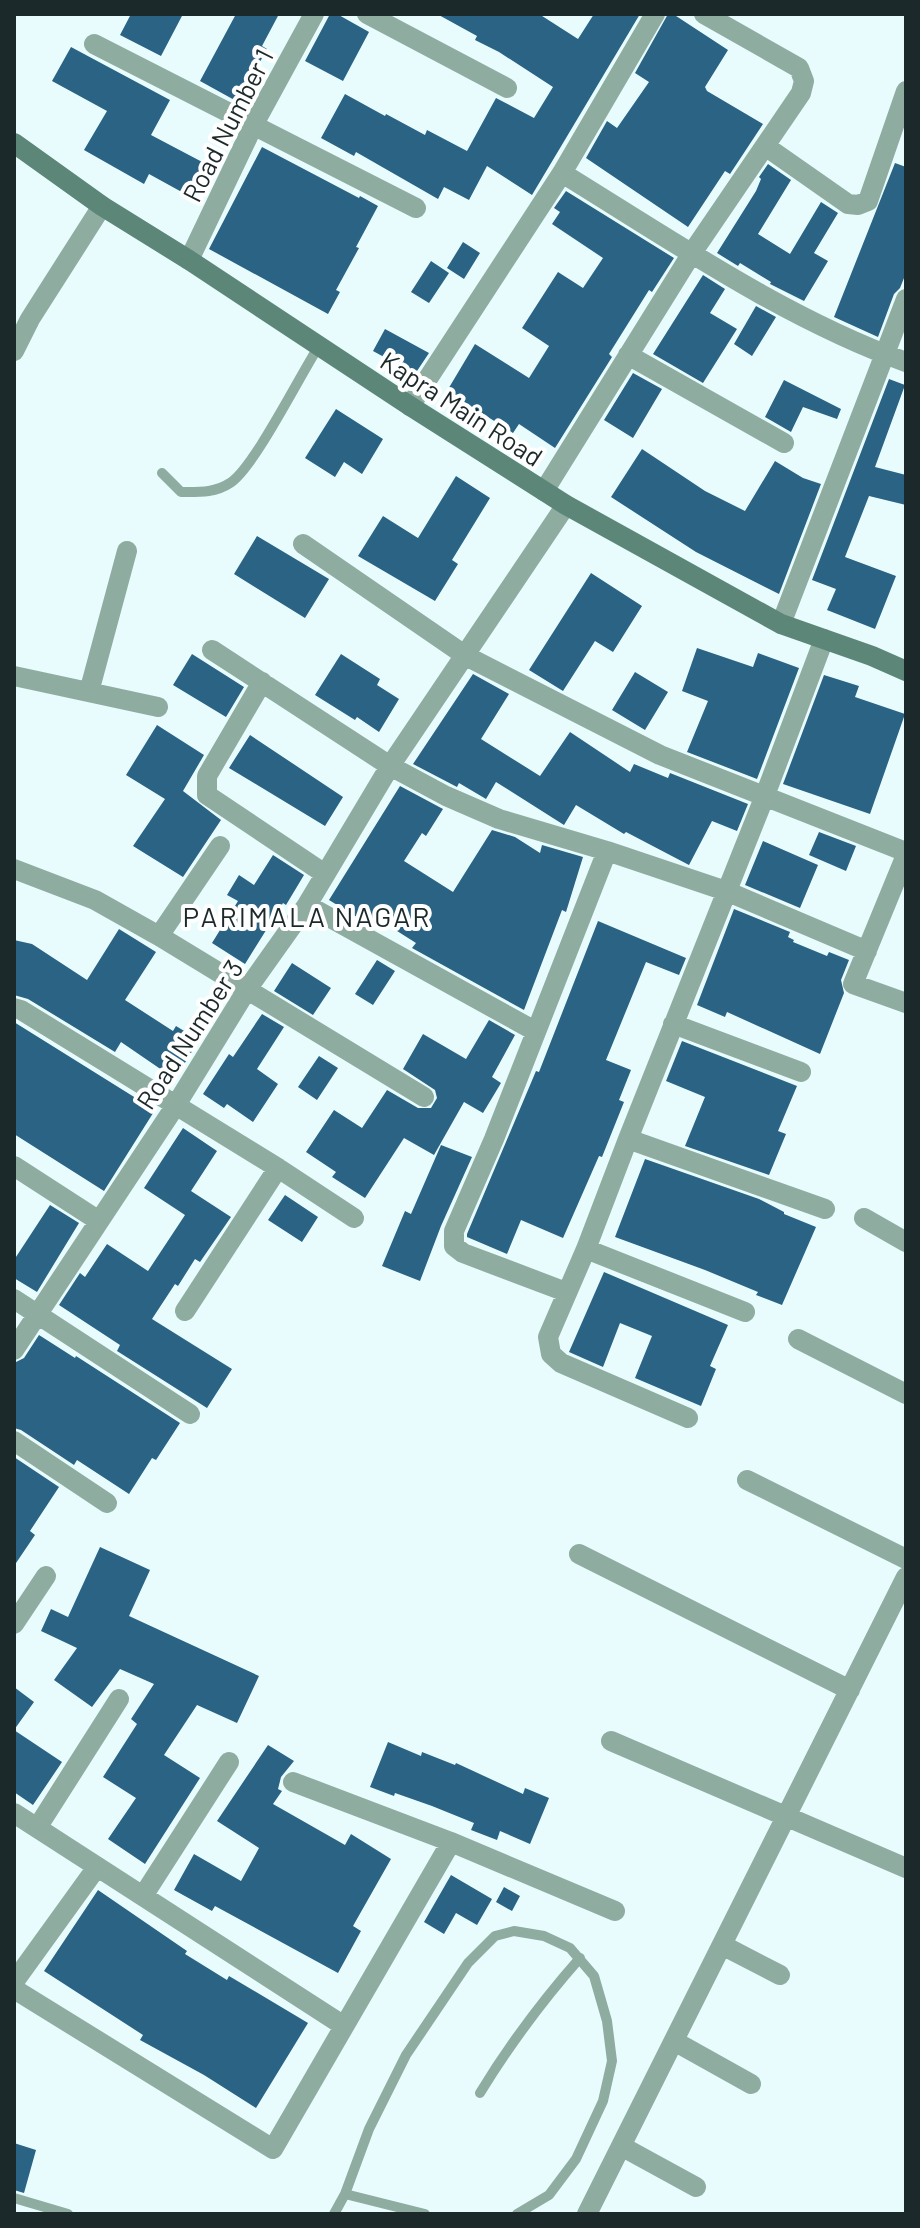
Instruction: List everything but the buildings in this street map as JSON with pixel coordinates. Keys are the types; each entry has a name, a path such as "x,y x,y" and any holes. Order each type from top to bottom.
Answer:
{"street":[{"name":"Road Number 1","path":"189,260 254,124 314,14"},
{"path":"367,14 507,88"},
{"path":"410,406 562,173 655,14"},
{"path":"544,491 692,253 801,93 804,81 799,68 714,16"},
{"path":"94,44 416,208"},
{"path":"765,146 848,204 858,205 868,201 906,91"},
{"name":"Kapra Main Road","path":"14,143 102,206 566,505 781,624 906,671"},
{"path":"562,173 692,253 807,318 906,362"},
{"path":"14,351 30,319 102,206"},
{"path":"781,624 906,299"},
{"path":"628,355 784,443"},
{"name":"Road Number 3","path":"14,1350 176,1105 248,988 307,905 390,766 566,505"},
{"path":"303,544 466,656 660,755 906,854 853,984 906,1003"},
{"path":"89,692 127,551"},
{"path":"688,1418 561,1363 551,1354 548,1337 586,1249 824,639"},
{"path":"212,650 390,766 446,796 499,819 726,891 867,951"},
{"path":"14,676 158,707"},
{"path":"262,682 207,776 207,795 325,874"},
{"path":"159,936 220,846"},
{"path":"566,1292 463,1253 454,1246 454,1231 607,851"},
{"path":"14,869 95,900 248,988 424,1097"},
{"path":"307,905 535,1031"},
{"path":"14,1008 176,1105 354,1218"},
{"path":"673,1024 801,1072"},
{"path":"628,1139 825,1209"},
{"path":"14,1166 99,1221"},
{"path":"185,1311 278,1168"},
{"path":"864,1218 906,1242"},
{"path":"586,1249 745,1312"},
{"path":"14,1299 190,1414"},
{"path":"798,1339 906,1394"},
{"path":"14,1441 107,1503"},
{"path":"747,1480 906,1559"},
{"path":"579,1554 850,1690"},
{"path":"14,1624 46,1576"},
{"path":"587,2214 906,1577"},
{"path":"37,1828 119,1699"},
{"path":"611,1741 906,1868"},
{"path":"143,1896 229,1762"},
{"path":"293,1782 451,1842 615,1911"},
{"path":"14,1813 344,2026"},
{"path":"14,1989 273,2149 451,1842"},
{"path":"14,1982 97,1867"},
{"path":"722,1945 780,1975"},
{"path":"674,2041 751,2084"},
{"path":"621,2146 696,2187"}],"lane":[{"path":"162,473 181,492 212,491 232,483 255,453 319,346"},
{"path":"334,2214 345,2194 369,2129 406,2055 468,1963 495,1936 514,1931 544,1936 570,1948 594,1976 607,2021 612,2061 603,2101 576,2159 549,2195 517,2214"},
{"path":"480,2093 526,2023 580,1958"},
{"path":"345,2194 425,2214"},
{"path":"14,2198 68,2214"}],"district":[{"name":"PARIMALA NAGAR","path":"307,916"}]}
